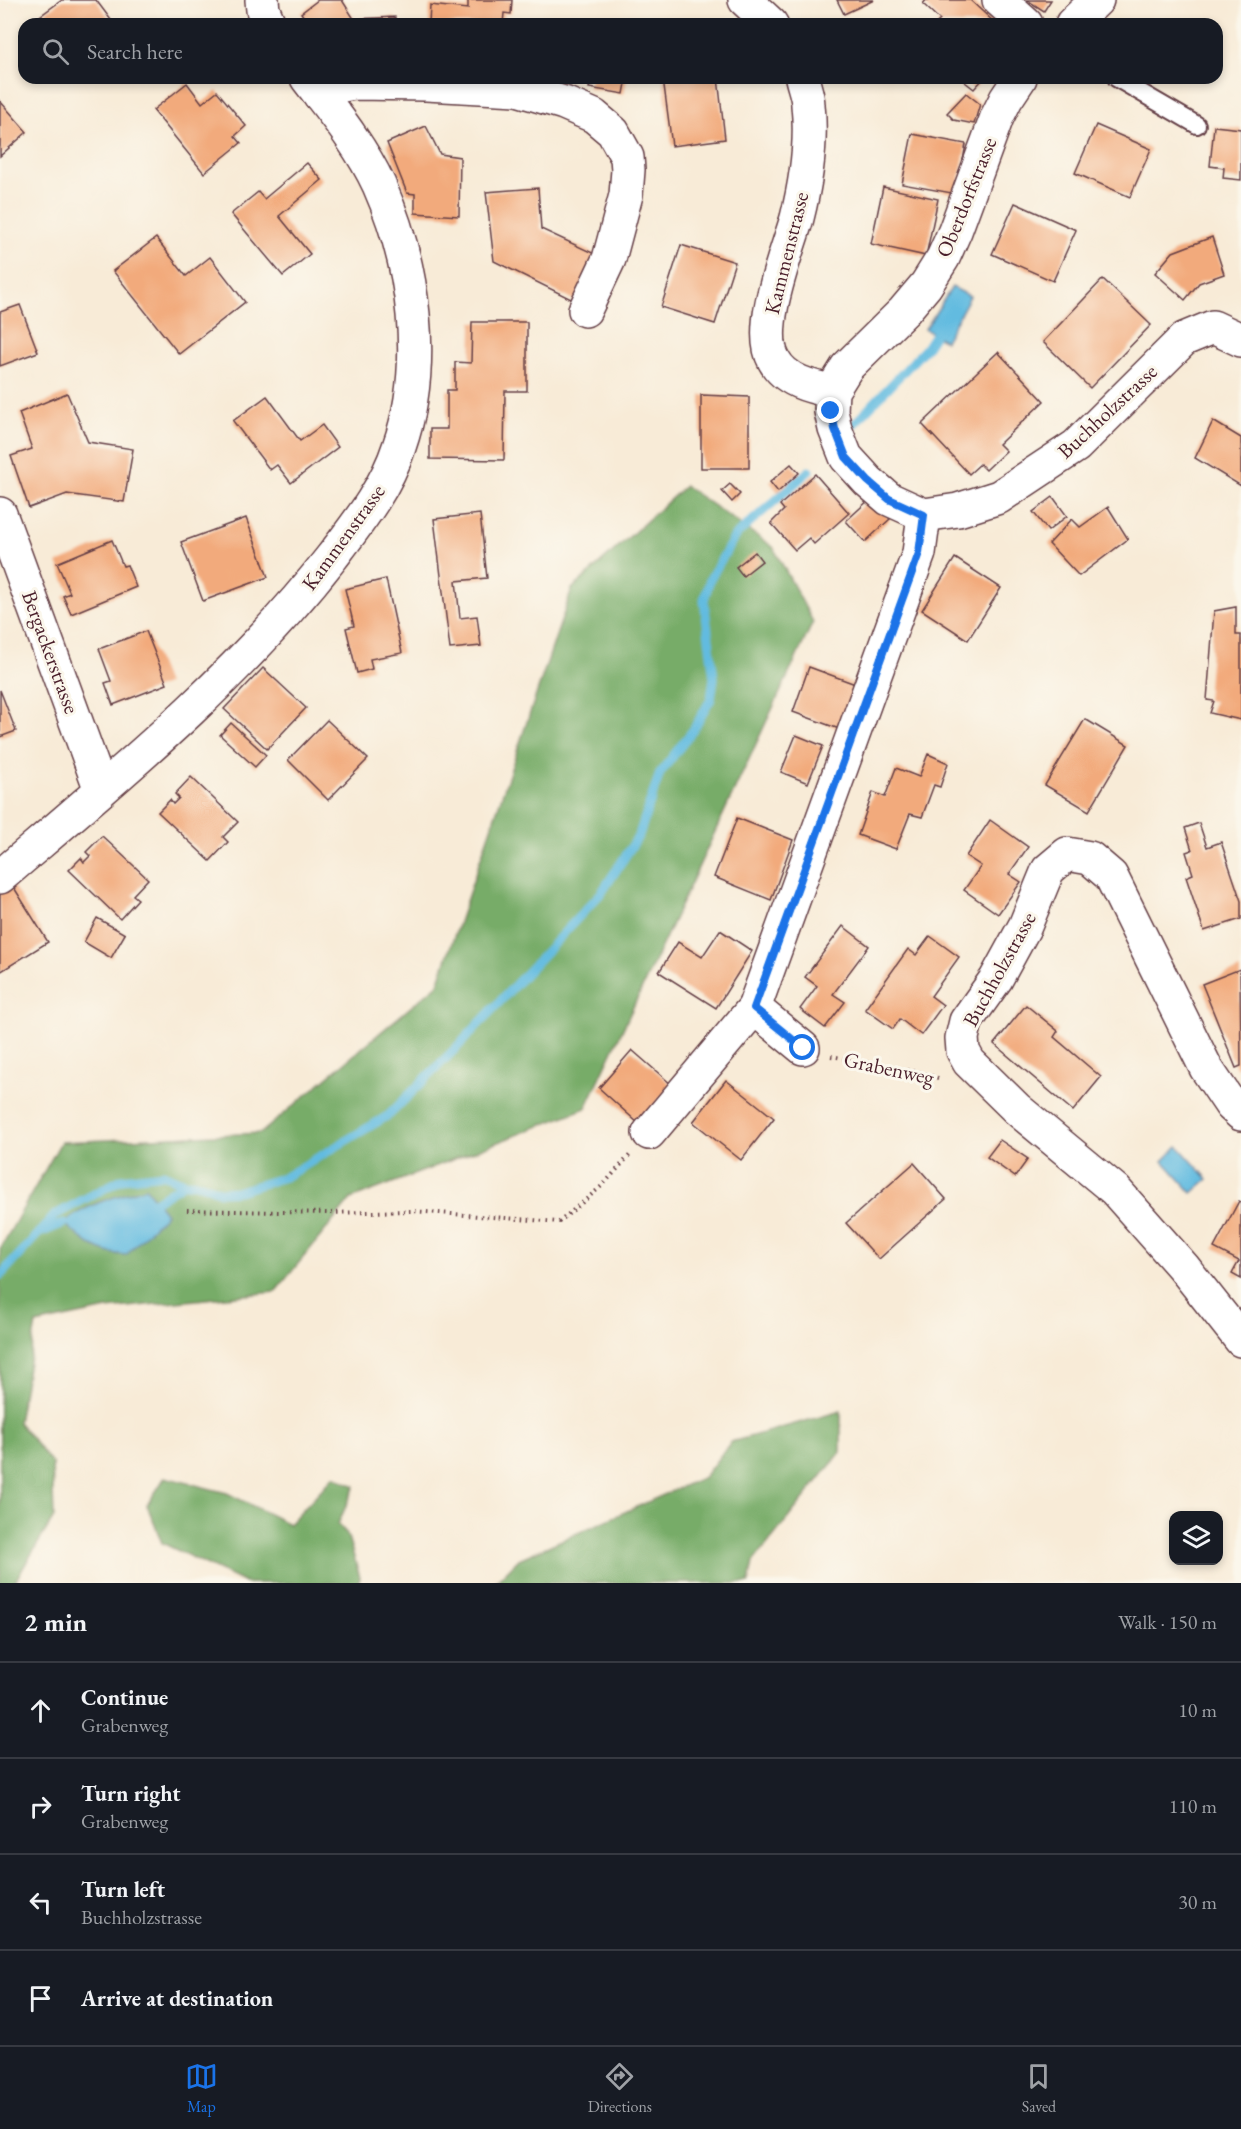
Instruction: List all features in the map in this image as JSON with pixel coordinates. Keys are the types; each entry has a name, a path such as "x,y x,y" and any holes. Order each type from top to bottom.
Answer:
{"street":[{"path":"262,0 266,18"},
{"path":"745,0 764,18"},
{"path":"999,0 1019,18"},
{"path":"1078,18 1097,0"},
{"name":"Kammenstrasse","path":"313,86 332,87 348,84"},
{"name":"Kammenstrasse","path":"426,84 517,89 594,116 613,132 627,157 626,195 609,259 585,310"},
{"name":"Kammenstrasse","path":"803,84 808,103 809,147 797,217 768,322 768,342 774,361 786,375 810,387 832,392"},
{"name":"Oberdorfstrasse","path":"832,392 847,367 904,311 926,285 943,258 997,117 1016,84"},
{"name":"Kammenstrasse","path":"0,877 151,748 203,698 309,586 372,502 394,461 410,401 413,368 411,295 404,257 378,184 360,151 313,86"},
{"name":"Buchholzstrasse","path":"924,515 958,510 999,497 1076,446 1184,339 1214,327 1241,340"},
{"path":"648,1133 754,1008 919,553 924,515 889,499 846,457 831,411 832,392"},
{"name":"Bergackerstrasse","path":"0,514 101,790"},
{"name":"Buchholzstrasse","path":"1241,1114 1230,1105 1206,1068 1111,876 1090,858 1067,854 1048,870 1021,935 996,980 966,1021 962,1038 963,1051 969,1062 1017,1109 1115,1190 1184,1268 1241,1340"},
{"path":"754,1008 803,1048"}],"lane":[{"path":"1126,84 1197,125"}],"path":[{"name":"Grabenweg","path":"803,1048 815,1053 923,1073 944,1080"},
{"path":"187,1210 327,1213 412,1211 559,1222 603,1185 648,1133"}],"green space":[{"path":"685,486 773,547 813,622 586,1108 351,1199 275,1292 107,1309 36,1324 18,1422 52,1463 54,1517 14,1583 0,1583 0,1249 61,1142 261,1133 438,984 572,589"},
{"path":"841,1411 841,1452 753,1562 749,1583 495,1583 519,1559 704,1477 731,1442"},
{"path":"334,1476 355,1486 338,1524 347,1534 360,1577 358,1583 245,1583 162,1543 147,1505 165,1477 227,1493 289,1524"}],"water":[{"path":"952,287 970,296 945,341 925,329"},
{"path":"1178,1146 1208,1179 1192,1193 1163,1161"},
{"path":"146,1188 166,1214 126,1255 107,1252 92,1246 64,1223 93,1205"}],"building":[{"path":"62,0 96,0 110,18 42,18 40,16"},
{"path":"318,0 342,0 353,18 305,18 301,13"},
{"path":"468,0 512,0 511,14 504,13 504,18 429,18 430,5 468,9"},
{"path":"837,0 874,0 844,14"},
{"path":"926,0 970,0 990,18 938,18 923,4"},
{"path":"1027,0 1051,0 1044,11"},
{"path":"188,84 202,103 217,91 246,126 235,136 241,143 204,173 153,110"},
{"path":"590,84 626,84 624,94 589,88"},
{"path":"664,84 719,84 725,139 672,146"},
{"path":"968,84 979,84 974,89"},
{"path":"966,93 980,104 974,124 954,120 947,113"},
{"path":"0,101 27,132 0,156"},
{"path":"1096,125 1151,149 1130,197 1075,173"},
{"path":"426,126 440,154 460,157 459,216 415,213 415,194 407,193 387,143"},
{"path":"1214,126 1241,129 1241,180 1223,178 1224,168 1210,166"},
{"path":"912,134 966,144 957,194 902,184"},
{"path":"307,163 322,180 279,216 310,254 283,276 231,214 258,192 264,199"},
{"path":"883,187 938,199 926,256 871,244"},
{"path":"538,188 541,229 597,255 575,301 494,261 486,192"},
{"path":"1015,203 1076,230 1053,281 992,254"},
{"path":"1212,237 1224,274 1199,283 1185,300 1155,273 1173,252"},
{"path":"156,238 186,276 210,257 245,302 179,354 113,271"},
{"path":"681,245 735,262 715,324 661,307"},
{"path":"1103,279 1151,325 1090,388 1043,342"},
{"path":"20,305 38,352 0,366 0,312"},
{"path":"472,322 527,322 527,391 505,391 504,460 430,459 430,429 447,429 447,390 455,390 455,362 471,363"},
{"path":"998,352 1044,401 999,444 1006,451 986,470 980,464 969,474 922,424"},
{"path":"67,393 88,442 133,449 124,502 67,494 29,508 11,456 32,449 19,413"},
{"path":"701,395 749,397 749,468 701,468"},
{"path":"267,396 300,441 322,425 338,447 291,483 277,465 270,470 233,421"},
{"path":"1213,421 1241,438 1241,486 1195,458"},
{"path":"791,464 799,473 778,492 770,482"},
{"path":"815,474 849,513 814,544 809,538 795,550 771,523 784,510 780,505"},
{"path":"730,484 740,494 732,502 722,491"},
{"path":"1053,497 1067,516 1048,531 1033,512"},
{"path":"871,498 890,519 865,542 846,521"},
{"path":"1108,507 1128,539 1079,576 1049,544 1072,519 1080,527"},
{"path":"480,514 487,578 456,581 460,618 477,616 481,646 450,649 434,519"},
{"path":"246,518 268,577 203,601 181,542"},
{"path":"112,540 123,566 127,565 136,587 71,614 63,596 70,593 57,563"},
{"path":"755,552 762,561 743,576 736,567"},
{"path":"955,558 1001,588 968,640 922,610"},
{"path":"386,579 402,653 370,659 372,669 357,673 346,628 354,626 345,589"},
{"path":"1236,607 1236,635 1241,635 1241,720 1210,713 1214,701 1207,700 1214,611"},
{"path":"146,631 167,684 113,705 105,683 111,681 99,649"},
{"path":"809,667 858,685 842,730 793,712"},
{"path":"263,668 306,708 267,749 224,709"},
{"path":"0,690 16,731 0,737"},
{"path":"1085,719 1128,745 1089,811 1045,785"},
{"path":"327,720 368,759 328,800 288,760"},
{"path":"231,723 266,755 255,767 220,735"},
{"path":"796,735 823,746 808,783 781,772"},
{"path":"928,754 948,763 940,787 934,785 922,817 910,814 896,849 858,835 873,792 885,797 896,768 919,777"},
{"path":"191,777 238,822 223,837 228,842 210,861 158,812 170,800 173,804 179,798 175,794"},
{"path":"737,818 793,840 771,900 714,877"},
{"path":"990,820 1028,847 1009,874 1021,882 998,914 964,890 981,866 966,856"},
{"path":"1199,823 1207,847 1221,842 1241,901 1241,919 1204,931 1186,877 1193,874 1186,852 1192,850 1185,828"},
{"path":"102,836 148,879 133,895 138,899 120,919 69,870 81,858 84,862 90,856 86,852"},
{"path":"13,886 48,942 0,972 0,894"},
{"path":"97,918 125,934 111,958 84,942"},
{"path":"843,926 869,946 833,994 845,1002 825,1028 800,1009 817,986 805,977"},
{"path":"720,930 752,951 716,1008 659,972 678,942 702,957"},
{"path":"930,936 959,957 931,996 943,1005 921,1035 900,1019 893,1029 865,1009 908,949 916,955"},
{"path":"1240,969 1241,1066 1236,1068 1202,984"},
{"path":"1026,1005 1058,1031 1054,1037 1101,1077 1073,1111 994,1044"},
{"path":"632,1050 672,1085 638,1123 599,1088"},
{"path":"726,1080 774,1118 741,1160 693,1122"},
{"path":"1000,1140 1028,1159 1015,1177 987,1157"},
{"path":"914,1163 946,1199 879,1259 846,1223"},
{"path":"1239,1201 1241,1202 1241,1279 1232,1274 1239,1261 1214,1248"}],"waterway":[{"path":"854,424 926,348 941,325"},
{"path":"0,1276 55,1215 122,1179 163,1174 184,1183 201,1184 221,1192 239,1191 285,1177 389,1115 462,1042 602,892 639,835 660,773 693,730 711,699 714,678 704,600 710,579 735,536 809,471"},
{"path":"156,1201 184,1183"},
{"path":"42,1232 64,1223"}],"route":[{"path":"803,1048 754,1008 919,553 924,515 889,499 846,457 831,411"}]}
